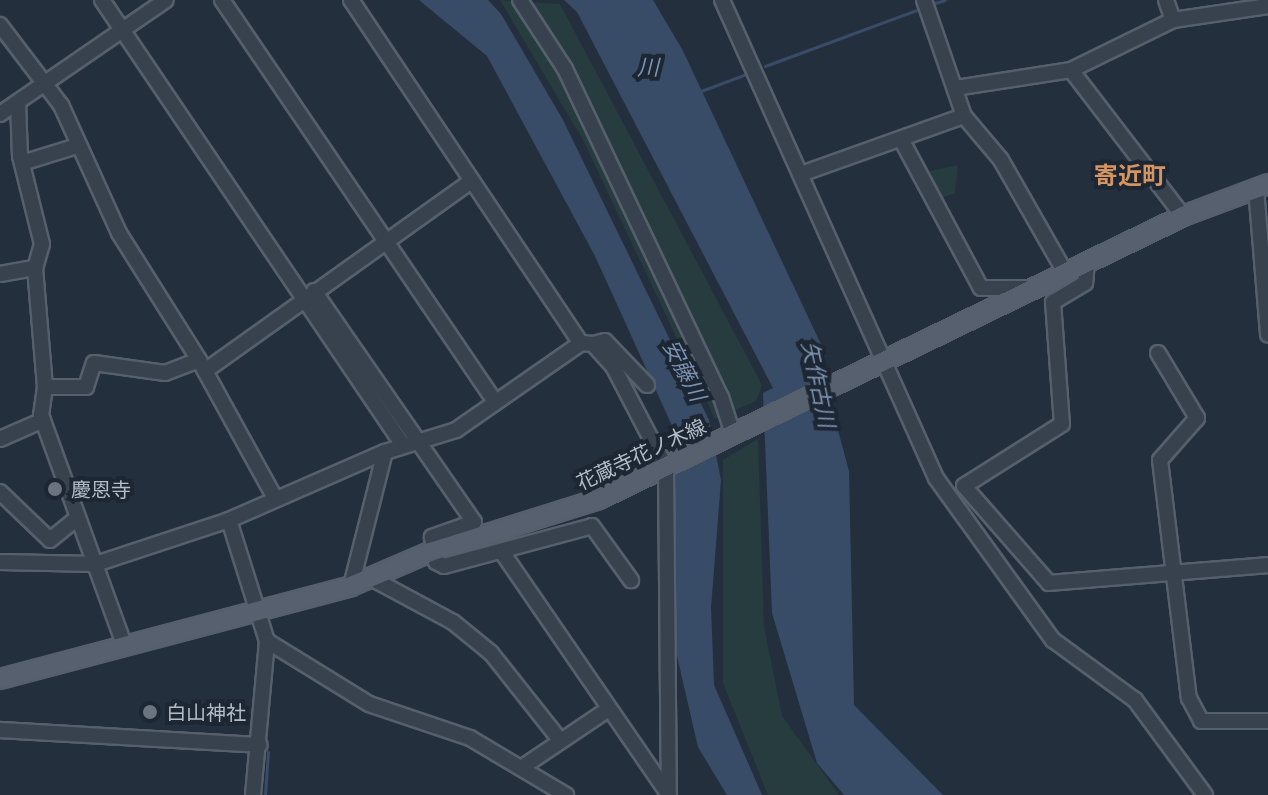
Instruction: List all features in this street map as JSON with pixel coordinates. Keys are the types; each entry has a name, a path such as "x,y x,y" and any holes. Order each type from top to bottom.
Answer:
{"main road":[{"name":"花蔵寺花ノ木線","path":"0,679 123,641 351,586 430,552 553,517 669,466 1183,216 1262,186"}],"street":[{"path":"102,0 309,295 409,445 474,522 432,537 430,552 444,566 592,526 631,580"},
{"path":"0,114 166,0"},
{"path":"222,0 495,401"},
{"path":"351,0 471,181 587,344 613,366 669,466 669,795"},
{"path":"520,0 565,69 721,397 733,435"},
{"path":"722,0 801,174 881,363 936,478 1029,610 1076,660 1155,722 1205,795"},
{"path":"924,0 964,116 1001,160 1065,272"},
{"path":"1166,0 1173,20"},
{"path":"955,88 1071,70 1173,20 1268,8"},
{"path":"0,25 42,85 61,105 119,233 202,366 275,498"},
{"path":"1071,70 1183,216"},
{"path":"18,102 22,163 42,244 35,268 45,387 43,420 74,495 76,519 96,564 123,641"},
{"path":"801,174 964,116"},
{"path":"901,139 981,288 1034,288"},
{"path":"22,163 77,146"},
{"path":"45,387 86,387 94,363 165,373 202,366 471,181"},
{"path":"1262,186 1268,335"},
{"path":"1087,262 1085,283 1053,302 1062,424 964,486 1049,583 1268,565"},
{"path":"0,274 35,268"},
{"path":"0,562 96,564 229,520 385,452 456,430 495,401 587,344 605,341 647,385"},
{"path":"1158,353 1197,418 1160,460 1178,572 1182,667 1201,721 1268,721"},
{"path":"0,439 43,420"},
{"path":"351,586 385,452"},
{"path":"0,492 50,540 76,519"},
{"path":"229,520 262,608 267,641 253,795"},
{"path":"502,552 607,710 669,795"},
{"path":"373,579 453,622 491,653 560,740"},
{"path":"267,641 369,704 470,738 524,766 566,795"},
{"path":"524,766 607,710"},
{"path":"0,730 257,745"}],"green space":[{"path":"500,0 560,4 762,385 756,401 715,419 583,140"},
{"path":"958,165 955,193 939,199 926,172"},
{"path":"758,439 764,627 782,716 839,795 768,795 723,683 723,460"}],"water":[{"path":"419,0 488,0 501,14 563,120 709,420 721,480 711,608 714,685 762,795 727,795 698,747 674,643 674,430 595,256 487,56"},
{"path":"564,0 653,0 683,51 826,355 821,368 849,471 854,705 943,795 844,795 817,763 772,613 763,393 773,388 577,12"}],"waterway":[{"path":"935,3 945,0"},
{"path":"765,66 922,8"},
{"path":"701,91 746,74"},
{"path":"265,795 268,752"}],"place":[{"name":"慶恩寺","path":"55,489"},
{"name":"白山神社","path":"150,712"}],"district":[{"name":"寄近町","path":"1130,175"}],"water label":[{"name":"川","path":"648,67"},
{"name":"安藤川","path":"685,370"},
{"name":"矢作古川","path":"819,384"}]}
